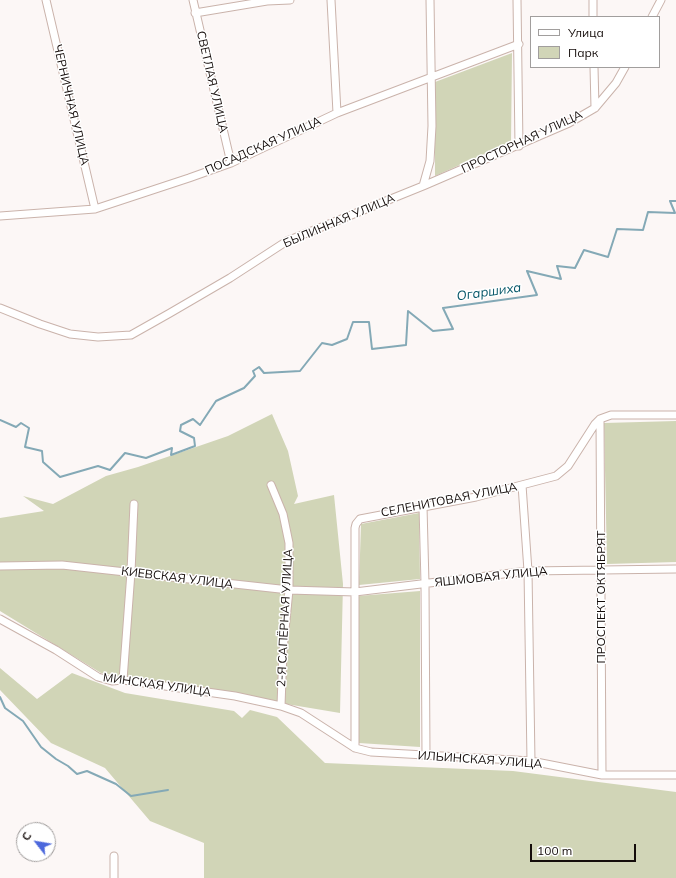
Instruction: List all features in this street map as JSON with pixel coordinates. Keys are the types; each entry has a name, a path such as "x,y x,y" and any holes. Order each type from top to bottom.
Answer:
{"street":[{"name":"ЧЕРНИЧНАЯ УЛИЦА","path":"46,0 95,209"},
{"name":"СВЕТЛАЯ УЛИЦА","path":"193,0 231,163"},
{"path":"195,13 267,1 290,0"},
{"path":"331,0 337,113"},
{"path":"423,186 430,161 432,126 430,0"},
{"path":"518,0 519,146"},
{"path":"593,0 593,16"},
{"path":"653,16 661,0"},
{"name":"ПОСАДСКАЯ УЛИЦА","path":"0,216 95,209 231,163 337,113 519,44"},
{"path":"594,68 594,108"},
{"name":"ПРОСТОРНАЯ УЛИЦА","path":"423,186 519,146 569,123 594,108 616,83 624,68"},
{"name":"БЫЛИННАЯ УЛИЦА","path":"0,308 70,334 98,337 131,334 230,278 286,241 423,186"},
{"path":"600,419 611,415 676,415"},
{"name":"СЕЛЕНИТОВАЯ УЛИЦА","path":"355,592 355,528 360,518 476,497 556,476 568,466 595,424 600,419"},
{"name":"ПРОСПЕКТ ОКТЯБРЯТ","path":"600,419 602,775"},
{"name":"2-Я САПЁРНАЯ УЛИЦА","path":"271,485 283,514 289,543 289,590 283,650 280,706"},
{"path":"522,485 528,571 530,761"},
{"path":"123,680 131,572 134,504"},
{"path":"423,506 426,756"},
{"name":"КИЕВСКАЯ УЛИЦА","path":"0,566 62,565 289,590 355,592"},
{"name":"ЯШМОВАЯ УЛИЦА","path":"355,592 528,571 676,569"},
{"path":"355,592 355,748"},
{"name":"МИНСКАЯ УЛИЦА","path":"0,619 56,650 98,677 112,681 123,680 235,696 280,706 301,713 355,748"},
{"name":"ИЛЬИНСКАЯ УЛИЦА","path":"355,748 371,752 530,761 602,775 676,775"},
{"path":"114,856 114,878"}],"green space":[{"path":"512,53 511,142 435,176 435,82"},
{"path":"272,414 288,451 298,496 294,504 334,495 343,584 340,713 101,673 0,611 0,518 44,511 23,496 53,504 106,476 138,467 228,436"},
{"path":"676,421 676,562 607,564 604,423"},
{"path":"419,513 420,579 359,585 361,524"},
{"path":"420,591 420,747 359,743 358,596"},
{"path":"0,668 37,699 72,673 125,693 234,711 242,718 250,710 277,717 325,763 513,771 676,792 676,878 204,878 204,843 150,821 105,768 51,743 0,690"}],"waterway":[{"name":"Огаршиха","path":"0,420 16,427 21,423 29,428 25,447 42,451 43,462 60,477 98,466 110,470 125,453 146,458 172,448 171,455 195,446 194,438 180,431 181,425 193,419 200,425 216,401 244,388 255,376 253,371 259,367 264,373 300,371 322,343 332,345 347,339 353,322 369,322 372,349 406,345 408,311 433,331 453,329 443,308 537,295 527,271 561,279 557,266 575,268 584,250 608,257 617,229 643,230 648,212 675,213 670,201 676,201"},
{"path":"0,697 5,708 23,721 41,747 77,774 87,771 116,784 131,796 168,790"}]}
